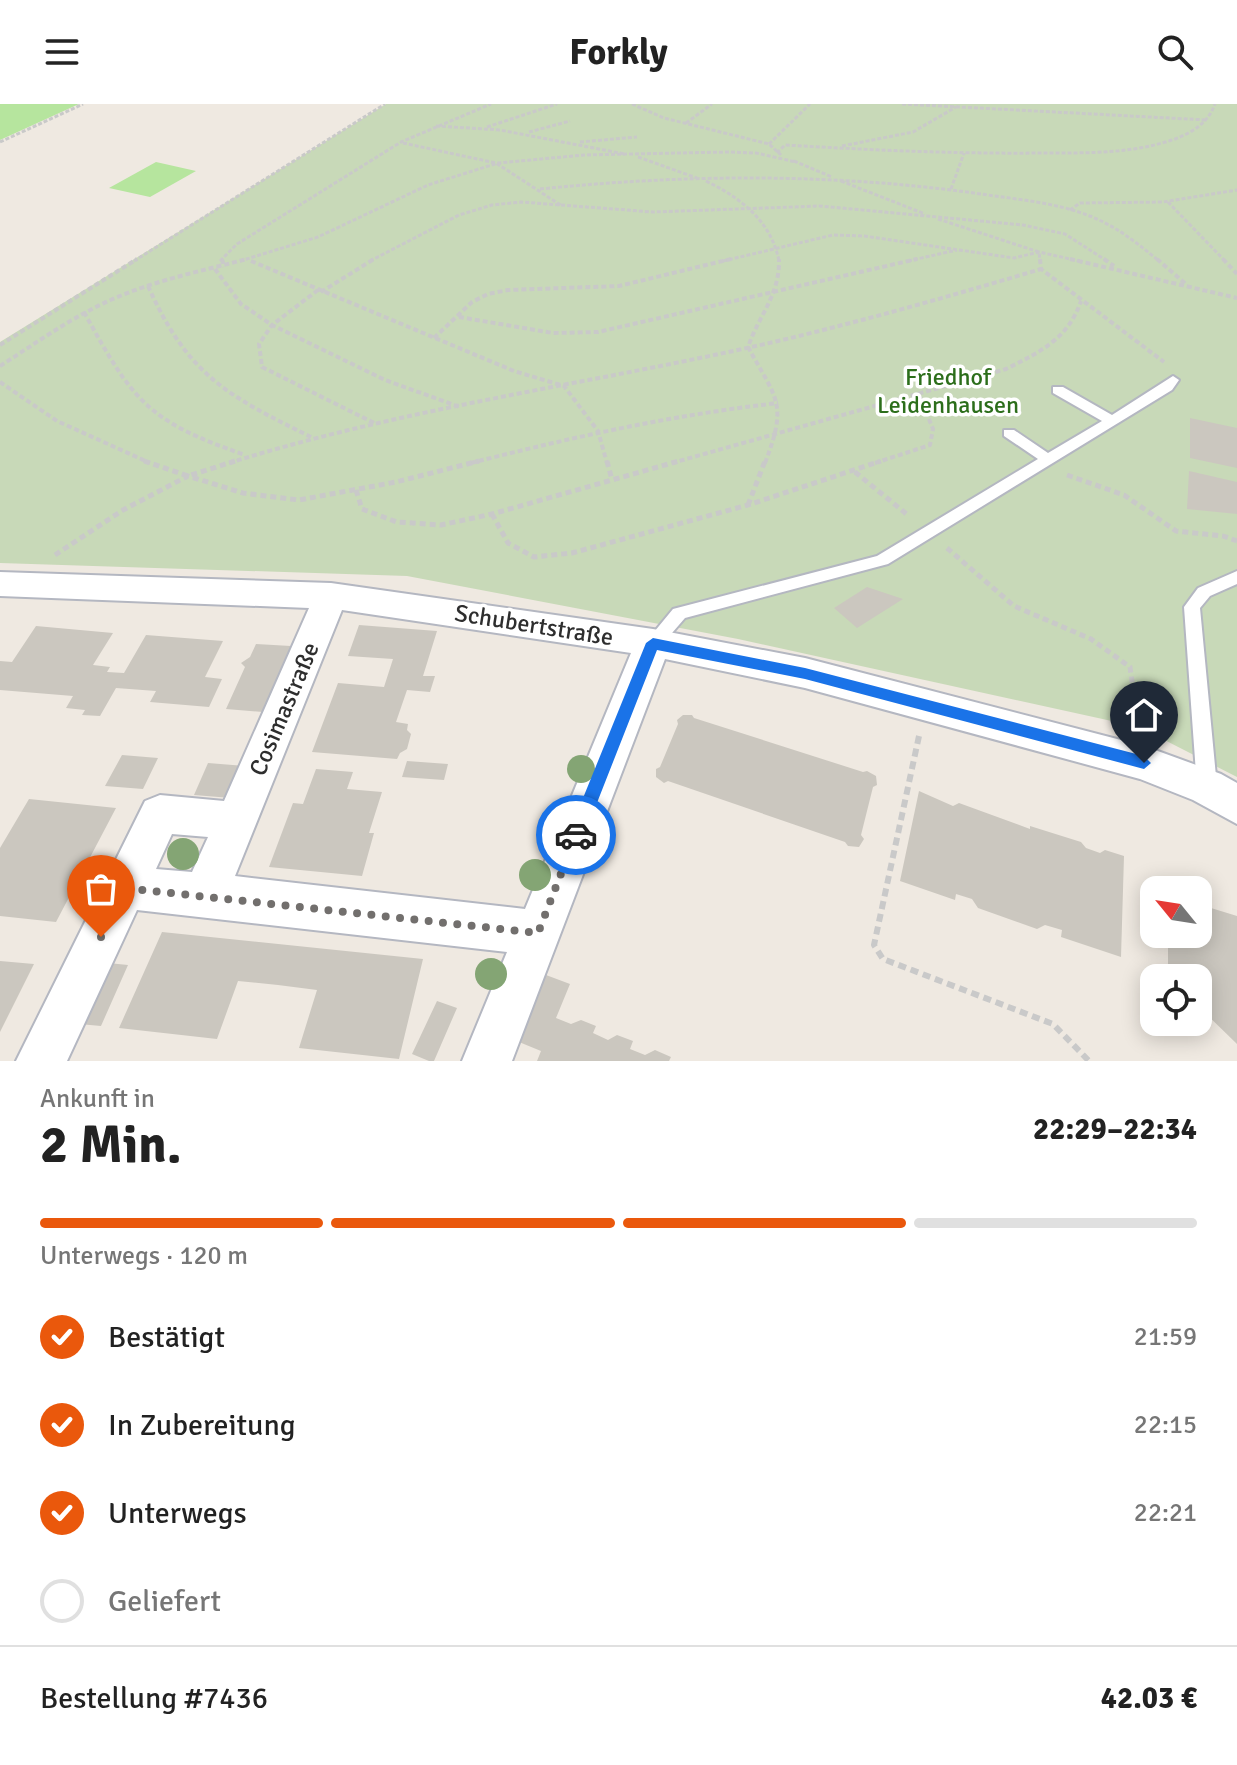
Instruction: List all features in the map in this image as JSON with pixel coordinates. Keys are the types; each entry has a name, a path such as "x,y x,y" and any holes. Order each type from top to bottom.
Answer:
{"street":[{"name":"Schubertstraße","path":"8,585 331,596 653,643 805,673 926,703 1144,763 1222,796"},
{"name":"Cosimastraße","path":"205,894 331,596"},
{"path":"487,1061 653,643"},
{"path":"41,1061 160,814 236,821"},
{"path":"125,888 205,894 538,933"}],"lane":[{"path":"653,643 679,613 882,560 1167,387 1173,380"},
{"path":"1058,390 1111,420"},
{"path":"1009,433 1041,463"},
{"path":"1222,796 1192,607 1204,592 1237,577"}],"path":[{"path":"0,142 83,104"},
{"path":"0,345 385,104"},
{"path":"224,267 220,261 237,244 401,142 491,104"},
{"path":"483,129 557,104"},
{"path":"632,104 641,110 685,123 769,144 776,154"},
{"path":"641,110 645,104"},
{"path":"685,123 712,104"},
{"path":"769,144 810,104"},
{"path":"902,104 1207,120"},
{"path":"776,154 785,145 964,153 1083,153 1135,148 1159,144 1198,128 1207,120 1215,104"},
{"path":"829,148 913,132 958,105"},
{"path":"524,134 570,121"},
{"path":"436,126 575,142 632,155 719,187 764,223 778,246 781,264 776,294 748,347"},
{"path":"575,142 637,137"},
{"path":"401,142 496,163 563,206"},
{"path":"951,189 964,153"},
{"path":"0,366 84,312 148,286 250,261 322,236 438,182 496,163 632,155 776,154 978,234 1039,252 1237,298"},
{"path":"540,189 701,179 835,179 951,189 1070,210 1114,228 1188,286"},
{"path":"1070,210 1080,203 1168,202 1237,190"},
{"path":"374,423 262,367 259,344 272,325 320,291 459,215 492,205 521,202 653,212 820,206 1023,225 1065,234 1117,268"},
{"path":"1168,202 1237,274"},
{"path":"434,338 472,302 488,294 508,290 619,286 833,235 1014,258 1039,252"},
{"path":"459,317 553,333 598,332 776,294 962,249"},
{"path":"1039,252 1041,269 1158,356 1170,368 1173,380"},
{"path":"250,261 514,371 564,386 598,431 612,480"},
{"path":"215,269 241,304 272,325 385,380 461,407"},
{"path":"8,585 96,527 188,476 246,455 374,423 748,347 912,307 1041,269"},
{"path":"148,286 164,326 204,378 242,403 312,437"},
{"path":"356,490 362,509 392,524 439,526 492,514 1006,369 1056,344 1076,320 1081,301"},
{"path":"84,312 125,381 151,411 206,442 246,455"},
{"path":"748,347 778,403 775,435 748,505"},
{"path":"0,382 70,427 137,459 243,493 299,500 356,490 598,431 706,411 778,403"},
{"path":"492,514 508,543 534,557 572,553 632,539 748,505 930,445 933,429 918,392"},
{"path":"1041,463 1124,495 1176,531 1223,536 1237,541"},
{"path":"854,471 1014,606 1091,639 1130,667 1139,727"},
{"path":"926,703 874,945 883,959 1053,1024 1089,1061"}],"green space":[{"path":"0,104 79,104 0,140"},
{"name":"Friedhof Leidenhausen","path":"386,104 1237,104 1237,777 1139,727 738,639 407,576 0,563 0,342"},
{"path":"156,162 196,171 150,197 109,188"}],"building":[{"path":"1190,418 1237,428 1237,468 1190,458"},
{"path":"1189,471 1237,482 1237,514 1187,509"},
{"path":"867,587 903,599 857,628 834,608"},
{"path":"359,625 437,631 423,676 435,676 430,692 407,690 396,722 408,724 407,730 411,734 407,749 397,759 312,752 338,683 384,687 393,659 348,656"},
{"path":"36,626 113,633 93,665 110,667 107,672 124,673 146,635 223,641 205,677 222,679 209,707 150,702 156,691 116,688 100,716 82,715 85,710 66,708 73,696 0,690 0,661 12,662"},
{"path":"256,644 291,646 263,712 226,709 245,667 241,663 250,657"},
{"path":"683,715 692,715 876,776 877,785 873,787 861,835 864,839 859,847 848,846 845,842 668,781 664,783 656,777 656,769 660,767 677,720"},
{"path":"122,755 158,758 143,789 105,786"},
{"path":"407,761 448,764 444,780 402,777"},
{"path":"208,763 245,766 231,798 194,795"},
{"path":"316,769 353,772 347,789 382,792 369,833 374,833 362,876 269,867 293,803 303,804"},
{"path":"919,791 953,806 959,803 1030,829 1030,826 1081,842 1086,848 1100,853 1105,850 1124,856 1121,957 1061,937 1062,930 1045,925 1037,929 978,908 972,899 956,894 955,900 900,881"},
{"path":"29,799 116,808 56,922 0,916 0,848"},
{"path":"1212,908 1237,916 1237,1044 1212,1020 1212,964 1168,964 1168,948 1212,948"},
{"path":"162,932 423,959 399,1059 299,1048 317,990 278,985 238,981 217,1039 119,1028"},
{"path":"0,961 34,964 0,1032"},
{"path":"108,963 128,965 101,1026 79,1024"},
{"path":"546,975 570,984 556,1018 571,1024 581,1020 596,1026 593,1033 608,1040 617,1035 633,1041 630,1049 645,1055 655,1050 671,1057 669,1061 537,1061 541,1051 519,1042"},
{"path":"437,1001 457,1008 434,1061 429,1061 412,1054"}],"way so far":[{"path":"101,937 125,888 205,894 538,933 576,835"}],"route":[{"path":"576,835 653,643 805,673 1144,763"}]}
